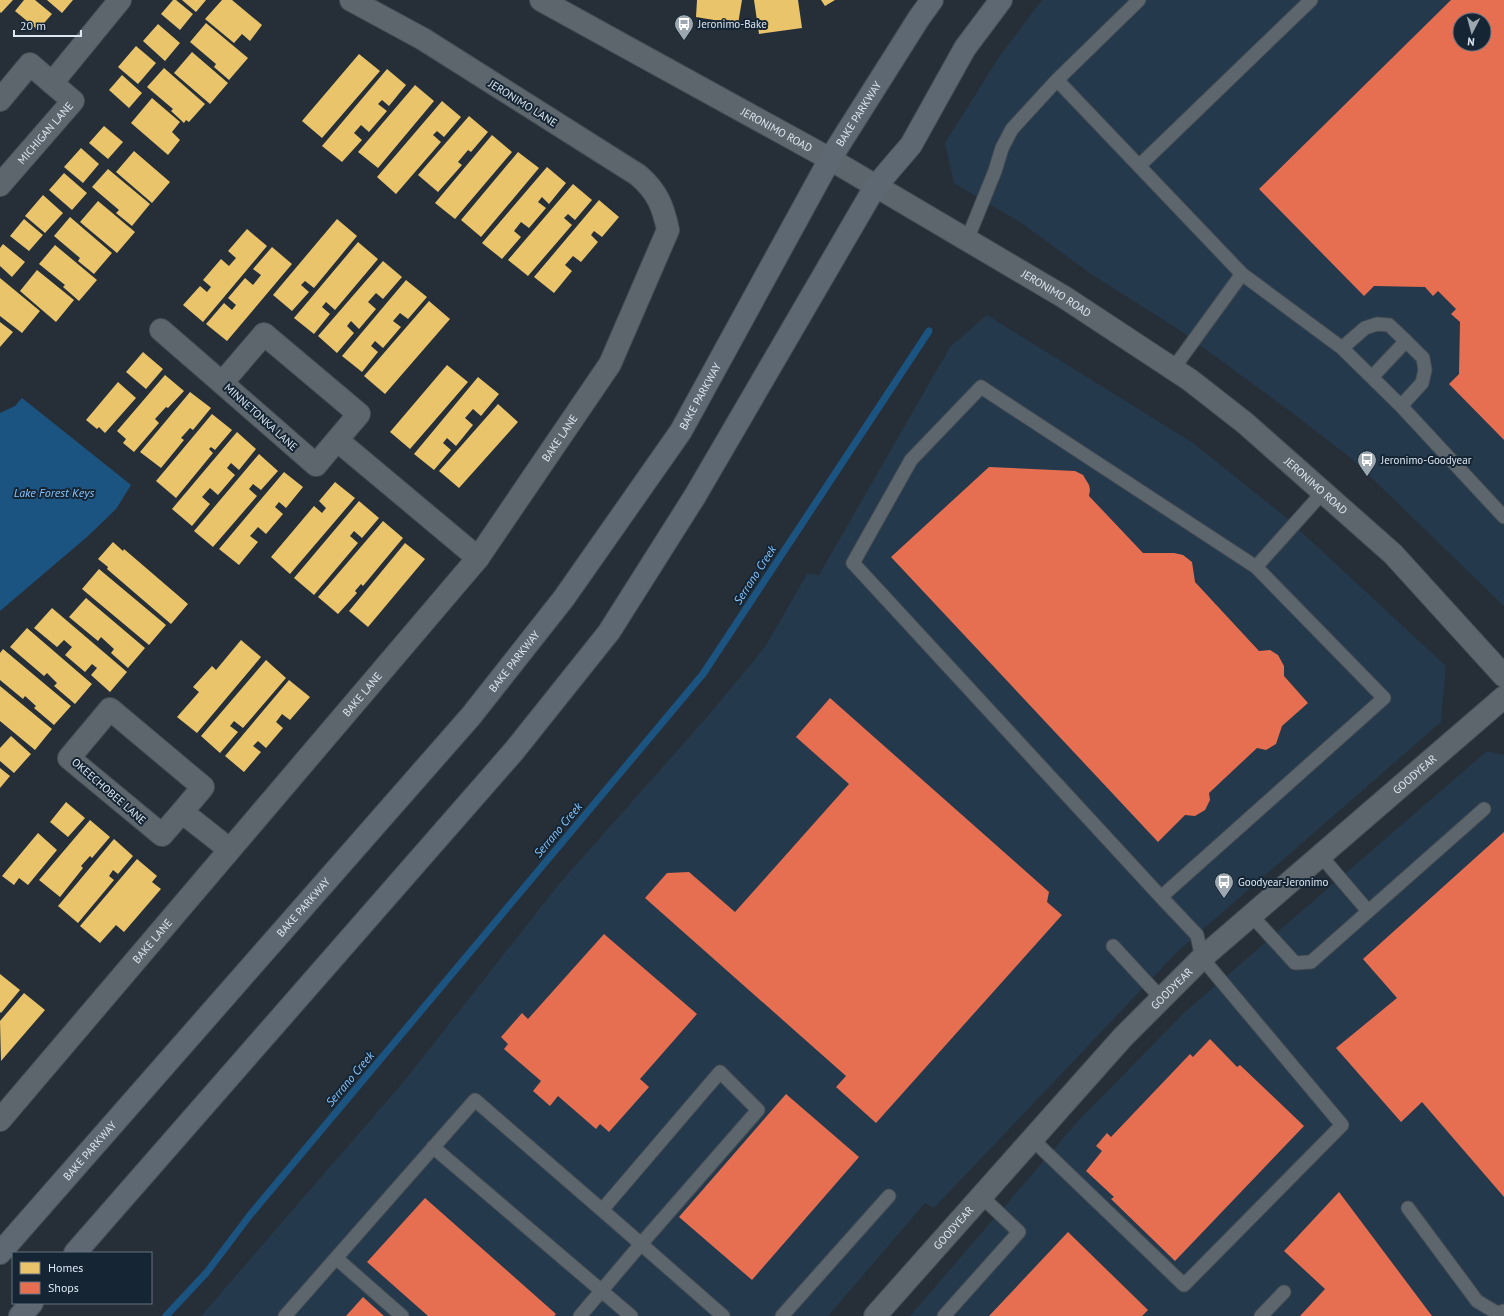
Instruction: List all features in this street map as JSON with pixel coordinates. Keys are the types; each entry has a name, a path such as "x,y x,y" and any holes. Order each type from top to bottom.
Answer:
{"main road":[{"name":"BAKE PARKWAY","path":"0,1253 471,716 564,598 681,431 830,159 919,18 932,0"},
{"path":"76,1252 514,751 609,632 695,496 875,187 911,145 966,48 1001,0"},
{"path":"20,1316 31,1304"}],"street":[{"path":"52,83 120,0"},
{"name":"JERONIMO LANE","path":"351,0 423,39 638,175 650,185 656,194 664,210 668,230"},
{"name":"JERONIMO ROAD","path":"541,0 830,159 875,187 1064,297 1173,369 1245,423 1324,491 1393,554 1504,676"},
{"name":"MICHIGAN LANE","path":"0,100 30,64 73,101 0,185"},
{"name":"BAKE LANE","path":"0,1120 478,558 610,364 668,230"},
{"path":"161,330 222,383"},
{"name":"MINNETONKA LANE","path":"264,334 359,414 337,440 316,465 222,383 264,334"},
{"path":"337,440 478,558"},
{"name":"GOODYEAR","path":"875,1316 1123,1037 1161,998 1202,958 1504,698"},
{"name":"OKEECHOBEE LANE","path":"110,709 203,786 182,812 162,836 69,758 110,709"},
{"path":"182,812 229,849"}],"lane":[{"path":"968,240 995,171 1002,148 1012,129 1057,80 1140,0"},
{"path":"1139,166 1311,0"},
{"path":"1057,80 1242,274 1342,348 1401,406 1504,517"},
{"path":"1173,369 1242,274"},
{"path":"1342,348 1366,328 1377,324 1389,325 1406,341 1422,358 1425,370 1422,383 1401,406"},
{"path":"1372,377 1406,341"},
{"path":"1032,1139 1184,1285 1342,1126 1202,958 1197,935 1161,897 853,563 911,460 981,387 1256,567 1384,698 1161,897"},
{"path":"1256,567 1324,491"},
{"path":"1252,916 1295,963 1311,962 1484,809"},
{"path":"1321,856 1368,911"},
{"path":"1113,946 1161,998"},
{"path":"580,1316 758,1110 720,1072 602,1210"},
{"path":"285,1316 475,1100 723,1316"},
{"path":"433,1147 631,1316"},
{"path":"782,1316 889,1196"},
{"path":"944,1316 1019,1232 982,1196"},
{"path":"1408,1208 1477,1301 1497,1313 1504,1311"},
{"path":"336,1258 402,1316"},
{"path":"1261,1316 1284,1292"}],"shaded area":[{"path":"1042,0 1504,0 1504,606 1352,459 1295,415 1178,329 1091,274 1023,224 954,183 945,143 999,57"},
{"path":"987,315 1193,443 1283,515 1446,666 1441,722 1178,951 934,1208 925,1203 828,1316 201,1316 405,1080 559,884 707,717 765,647 807,574 819,575 950,347"},
{"path":"1487,751 1504,755 1504,1316 910,1316 1078,1121 1186,1011"}],"water":[{"name":"Lake Forest Keys","path":"22,398 131,485 116,509 88,536 0,611 0,413 15,406"}],"building: Homes":[{"path":"0,0 13,0 1,13 0,12"},
{"path":"24,0 35,0 52,14 38,30 15,11"},
{"path":"47,0 73,0 62,13"},
{"path":"173,0 176,0 193,14 180,30 161,14"},
{"path":"182,0 206,0 196,12"},
{"path":"222,0 232,0 262,25 250,41 242,34 234,43 205,19"},
{"path":"697,0 742,0 738,24 696,17"},
{"path":"754,0 798,0 802,28 759,34"},
{"path":"821,0 835,0 825,6"},
{"path":"206,23 248,58 229,80 214,67 216,64 190,42"},
{"path":"158,24 180,43 165,61 143,41"},
{"path":"136,46 156,63 138,84 118,67"},
{"path":"192,52 228,83 210,104 174,73"},
{"path":"359,54 380,71 322,138 302,121"},
{"path":"164,68 205,104 189,122 186,120 184,123 171,111 173,109 147,87"},
{"path":"387,69 406,85 389,106 382,100 378,104 387,111 369,132 361,125 354,133 362,140 342,162 322,146"},
{"path":"122,75 142,93 129,108 109,90"},
{"path":"415,85 434,101 378,168 358,152"},
{"path":"152,98 180,122 172,132 180,140 168,155 131,123"},
{"path":"442,101 461,117 444,137 437,131 433,135 441,142 396,194 377,177"},
{"path":"469,116 488,132 471,152 468,150 458,162 462,165 438,192 418,175"},
{"path":"104,126 123,142 108,159 89,143"},
{"path":"492,135 512,152 455,219 435,203"},
{"path":"81,148 99,164 83,183 64,167"},
{"path":"134,151 170,182 152,203 116,172"},
{"path":"518,152 539,168 481,237 461,220"},
{"path":"547,167 566,183 549,204 542,197 538,202 546,208 529,228 521,222 514,231 521,237 502,259 482,243"},
{"path":"108,169 150,204 132,226 116,213 119,210 92,187"},
{"path":"64,173 87,193 72,210 49,190"},
{"path":"573,184 592,200 575,220 568,214 564,218 572,225 528,276 508,260"},
{"path":"43,195 63,213 45,233 25,216"},
{"path":"599,200 619,217 602,237 594,231 591,235 598,242 581,262 573,256 565,265 572,271 554,293 534,277"},
{"path":"98,201 135,232 117,253 80,222"},
{"path":"70,217 112,253 94,274 78,261 80,258 54,236"},
{"path":"24,219 43,235 29,251 10,236"},
{"path":"337,219 357,236 314,288 305,281 301,285 309,292 292,311 273,295"},
{"path":"247,229 267,246 203,322 183,305 200,286 207,292 211,287 203,280 221,259 229,266 236,258 228,251"},
{"path":"358,242 378,259 335,310 326,302 322,307 330,314 314,334 294,318"},
{"path":"3,244 25,262 12,277 0,266 0,248"},
{"path":"55,245 97,280 79,301 63,287 65,285 39,264"},
{"path":"272,247 292,264 227,341 206,324 224,303 232,310 236,305 228,298 245,278 253,285 261,275 253,269"},
{"path":"383,261 402,277 383,299 376,293 368,302 376,309 359,329 351,321 347,326 354,333 337,353 318,336"},
{"path":"37,270 74,300 56,322 20,291"},
{"path":"0,278 40,311 22,333 0,316"},
{"path":"406,280 427,297 408,319 400,313 393,321 401,327 383,348 375,341 371,346 378,352 362,372 342,356"},
{"path":"429,301 450,319 385,394 364,376"},
{"path":"0,322 13,332 0,347"},
{"path":"143,352 163,369 146,389 126,372"},
{"path":"447,365 468,382 410,449 390,432"},
{"path":"165,375 184,391 155,419 159,423 134,452 123,443 126,439 117,431"},
{"path":"478,377 499,394 481,416 473,409 465,418 473,425 456,446 447,438 443,443 451,450 434,470 414,454"},
{"path":"118,382 136,398 105,433 99,427 97,429 86,420"},
{"path":"190,392 211,408 193,430 190,428 181,438 184,440 161,468 140,452"},
{"path":"498,404 518,422 459,488 439,471"},
{"path":"212,414 232,430 215,450 211,447 209,449 213,453 176,498 156,481"},
{"path":"237,432 256,449 239,470 231,463 227,468 235,475 218,495 210,488 202,497 210,504 192,526 172,509"},
{"path":"259,454 278,471 261,490 253,484 249,489 257,496 213,547 194,531"},
{"path":"284,472 303,487 286,508 279,502 275,507 283,514 266,534 258,527 250,536 258,542 239,565 219,549"},
{"path":"335,482 355,498 290,574 271,557 314,506 322,513 326,508 319,501"},
{"path":"359,501 379,518 362,538 354,531 350,536 358,543 314,595 294,578"},
{"path":"383,521 403,538 363,586 361,584 355,591 357,593 338,614 318,597"},
{"path":"113,542 123,551 124,549 188,604 171,624 107,569 108,567 98,559"},
{"path":"405,543 425,559 368,627 349,611"},
{"path":"99,569 166,625 149,645 82,589"},
{"path":"86,598 145,648 128,668 111,653 114,649 101,637 98,641 69,617"},
{"path":"52,608 127,672 110,692 91,675 97,668 92,664 85,672 65,655 72,647 64,640 57,647 34,628"},
{"path":"27,628 92,684 75,704 54,686 57,683 47,673 44,676 10,647"},
{"path":"241,640 261,657 197,733 177,717 199,692 193,687 212,666 216,670"},
{"path":"3,649 71,706 54,725 34,708 36,706 25,696 23,699 0,680 0,653"},
{"path":"266,660 286,678 243,728 234,721 230,726 238,732 220,753 201,736"},
{"path":"289,680 310,697 290,720 282,714 276,722 283,728 266,748 258,741 253,746 261,752 244,772 225,756"},
{"path":"0,686 52,729 35,750 0,721"},
{"path":"11,736 31,754 14,773 0,761 0,748"},
{"path":"0,768 10,776 0,788"},
{"path":"66,802 85,818 68,837 50,822"},
{"path":"90,820 110,837 92,858 90,856 81,866 83,868 60,897 39,880"},
{"path":"38,833 57,850 28,885 19,878 14,885 2,876"},
{"path":"114,839 133,856 118,874 113,870 109,876 114,880 78,923 58,906"},
{"path":"137,859 157,876 152,882 161,889 124,932 116,925 100,943 80,926"},
{"path":"0,974 20,990 1,1013 0,1012"},
{"path":"24,993 45,1010 1,1061 0,1021"}],"building: Shops":[{"path":"1451,0 1504,0 1504,440 1449,384 1459,374 1460,322 1451,314 1456,309 1438,291 1433,296 1425,287 1374,286 1364,296 1259,189"},
{"path":"989,467 1075,471 1083,475 1089,485 1089,496 1143,553 1174,553 1183,555 1192,562 1195,582 1259,651 1270,650 1278,655 1284,666 1284,676 1308,703 1282,726 1276,744 1266,750 1257,748 1209,793 1210,800 1205,810 1195,816 1185,815 1158,842 891,557"},
{"path":"830,698 1049,892 1047,902 1062,915 876,1123 836,1087 846,1076 645,898 667,873 689,872 735,912 849,784 796,737"},
{"path":"1504,832 1504,1197 1422,1102 1401,1122 1336,1048 1397,998 1363,959"},
{"path":"604,934 697,1014 640,1079 649,1087 609,1132 600,1124 596,1129 558,1096 550,1106 533,1091 541,1081 504,1049 508,1044 501,1037 522,1013 528,1019"},
{"path":"1210,1039 1237,1067 1240,1065 1304,1126 1175,1261 1111,1199 1114,1197 1086,1171 1102,1151 1096,1146 1107,1133 1111,1137 1190,1054 1193,1057"},
{"path":"786,1094 859,1157 752,1280 679,1217"},
{"path":"1339,1192 1432,1316 1300,1316 1325,1289 1284,1251"},
{"path":"425,1198 556,1314 554,1316 428,1316 367,1262"},
{"path":"1068,1232 1148,1310 1142,1316 989,1316"},
{"path":"363,1297 384,1316 346,1316"}],"waterway":[{"name":"Serrano Creek","path":"166,1316 207,1272 250,1215 703,674 929,331"}],"place":[{"name":"Jeronimo-Bake","path":"684,41"},
{"name":"Jeronimo-Goodyear","path":"1367,477"},
{"name":"Goodyear-Jeronimo","path":"1224,899"}]}
